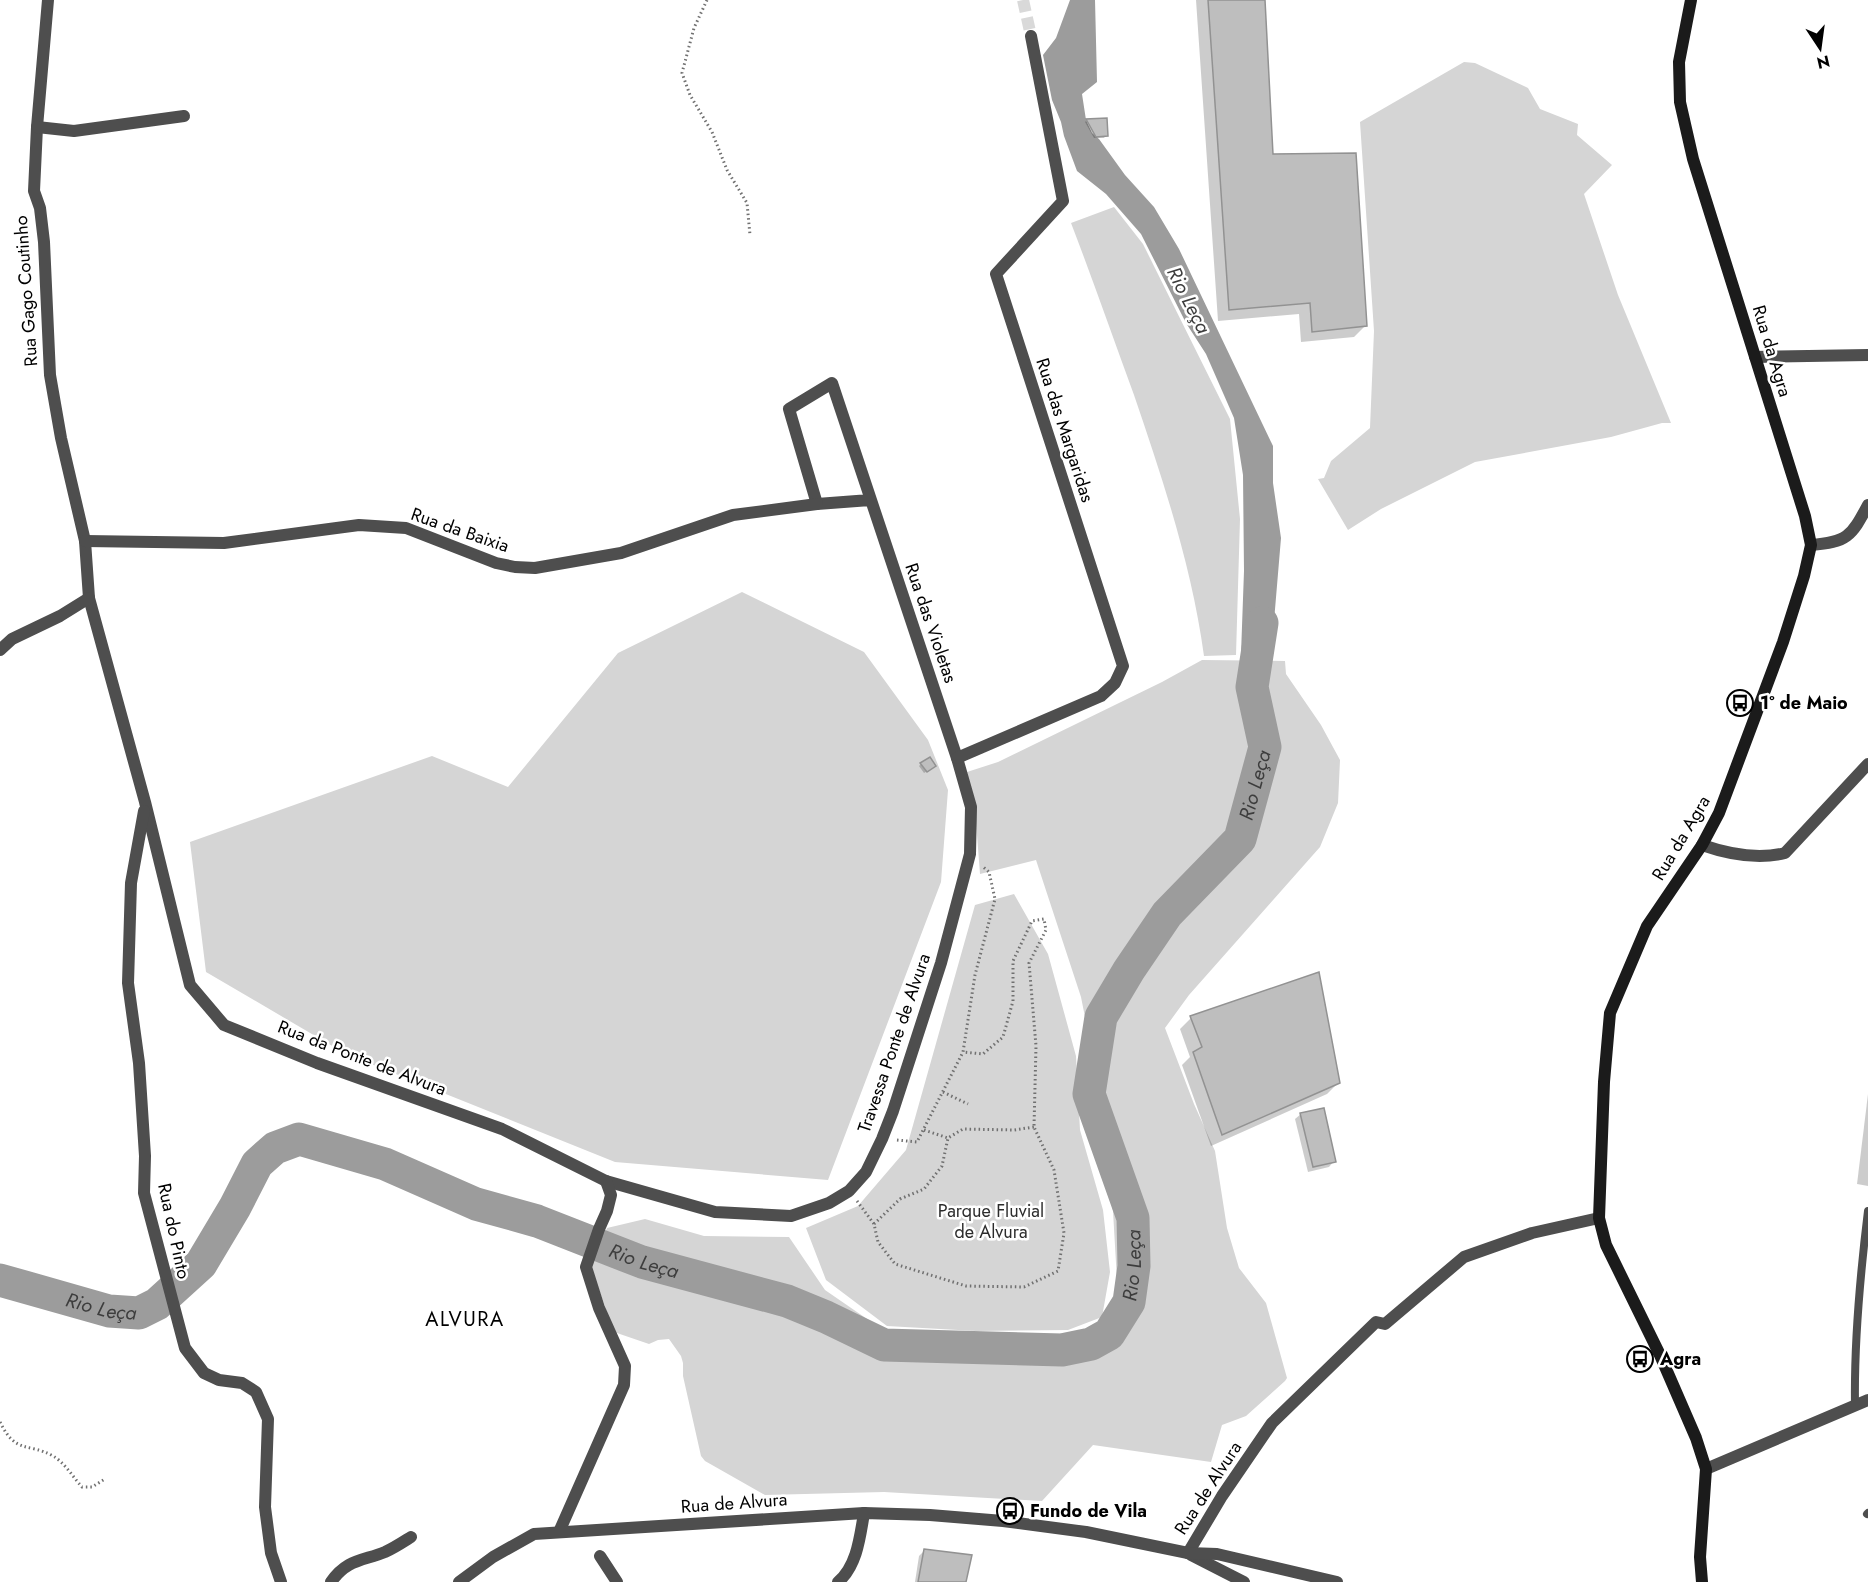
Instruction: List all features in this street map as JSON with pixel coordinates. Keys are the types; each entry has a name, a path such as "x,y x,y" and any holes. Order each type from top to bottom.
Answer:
{"main road":[{"name":"Rua da Agra","path":"1691,0 1679,62 1680,102 1693,159 1805,516 1811,545 1804,576 1783,642 1719,813 1701,845 1647,926 1610,1013 1604,1082 1599,1218 1606,1245 1660,1355 1696,1438 1706,1469 1700,1557 1702,1582"},
{"name":"Rua da Agra","path":"1692,1582 1700,1557"}],"street":[{"name":"Rua Gago Coutinho","path":"48,0 34,191 40,208 44,242 50,375 61,438 84,541"},
{"name":"Rua das Margaridas","path":"957,758 1101,696 1115,683 1123,666 996,274 1063,201 1031,36"},
{"path":"37,127 74,131 184,116"},
{"path":"1755,357 1868,355"},
{"name":"Rua das Violetas","path":"817,504 789,409 832,384 957,758"},
{"name":"Rua da Baixia","path":"84,541 224,543 359,525 406,528 496,562 515,567 535,568 621,553 733,515 870,500"},
{"path":"1811,545 1835,543 1847,537 1856,528 1868,505"},
{"name":"Rua da Ponte de Alvura","path":"84,541 89,598 145,802 190,986 224,1025 317,1063 502,1129 606,1180"},
{"path":"0,650 12,639 60,616 89,598"},
{"name":"Travessa Ponte de Alvura","path":"606,1180 716,1212 791,1216 829,1203 849,1191 866,1172 893,1111 941,963 970,854 971,807 957,758"},
{"path":"1701,845 1754,857 1772,857 1785,853 1868,764"},
{"name":"Rua do Pinto","path":"145,802 131,883 128,983 139,1063 145,1156 144,1193 185,1348 204,1374 219,1380 242,1383 256,1392 268,1419 265,1507 271,1553 281,1582"},
{"path":"559,1532 624,1385 625,1366 599,1308 586,1267 611,1195 606,1180"},
{"name":"Rua de Alvura","path":"459,1582 493,1557 534,1534 864,1514 930,1515 1003,1521 1086,1532 1188,1553 1222,1496 1272,1423 1376,1322 1385,1324 1464,1257 1532,1233 1599,1218"},
{"path":"1706,1469 1868,1400"},
{"path":"838,1582 845,1576 853,1561 864,1514"},
{"path":"331,1582 336,1574 353,1561 386,1552 411,1537"},
{"path":"1188,1553 1244,1582"},
{"path":"1188,1553 1218,1554 1337,1582"},
{"path":"600,1556 617,1582"}],"lane":[{"path":"1855,1405 1857,1307 1868,1211"}],"path":[{"path":"707,0 694,28 682,73 690,95 712,132 727,170 747,203 750,235"},
{"path":"882,1139 917,1142 963,1052 975,975 995,899 989,872 970,854"},
{"path":"849,1191 874,1224 878,1242 895,1264 966,1286 1024,1287 1058,1271 1064,1233 1054,1170 1034,1127 1036,1046 1029,963 1046,930 1044,919 1032,921 1013,961 1013,1001 1004,1037 983,1054 963,1052"},
{"path":"943,1092 968,1104"},
{"path":"874,1224 900,1199 924,1189 942,1166 948,1138 963,1129 1014,1130 1034,1127"},
{"path":"923,1130 948,1138"},
{"path":"0,1422 12,1441 24,1448 41,1451 59,1460 82,1487 92,1488 105,1479"}],"green space":[{"path":"1464,62 1475,63 1528,88 1540,109 1578,124 1577,135 1612,165 1584,194 1618,295 1671,423 1662,423 1611,437 1475,462 1381,509 1348,530 1318,479 1324,478 1331,461 1370,428 1374,331 1360,122"},
{"path":"1114,207 1143,244 1230,419 1240,519 1236,655 1204,656 1192,590 1166,491 1134,395 1071,223"},
{"path":"742,592 864,652 928,740 948,790 941,882 828,1180 615,1162 346,1054 206,972 190,842 432,756 508,787 618,653"},
{"path":"1202,660 1285,661 1286,674 1321,725 1340,760 1338,803 1320,847 1189,995 1165,1028 1215,1151 1227,1228 1239,1268 1266,1303 1287,1378 1246,1416 1222,1425 1211,1462 1093,1445 1042,1501 884,1492 765,1495 705,1461 701,1456 683,1376 681,1356 669,1339 649,1344 614,1332 591,1267 607,1228 645,1219 704,1236 789,1237 825,1290 886,1332 1058,1339 1097,1329 1118,1298 1113,1211 1083,1085 1088,1032 1081,997 1036,860 980,874 975,809 967,772 998,762"},
{"name":"Parque Fluvial de Alvura","path":"1014,894 1048,954 1076,1056 1080,1130 1103,1210 1110,1272 1102,1317 1068,1330 976,1331 887,1326 826,1280 806,1228 858,1206 906,1150 975,905"}],"water":[{"path":"1070,0 1095,0 1097,82 1082,94 1086,120 1092,133 1154,207 1179,249 1273,446 1273,483 1281,538 1273,633 1266,678 1241,654 1244,571 1243,475 1234,418 1206,354 1186,323 1141,234 1106,194 1077,171 1052,100 1043,55 1056,38"}],"building":[{"path":"1208,0 1265,0 1273,154 1356,153 1367,326 1312,332 1310,303 1229,310"},
{"path":"1107,118 1108,136 1096,137 1086,119"},
{"path":"930,757 936,766 927,772 920,763"},
{"path":"1319,972 1340,1083 1222,1135 1193,1052 1202,1047 1190,1016"},
{"path":"1324,1108 1336,1162 1313,1167 1300,1113"},
{"path":"924,1549 972,1555 966,1582 918,1582"}],"waterway":[{"name":"Rio Leça","path":"0,1280 109,1311 139,1313 157,1304 201,1264 235,1207 257,1164 275,1148 299,1139 385,1164 476,1204 537,1221 642,1262 787,1301 884,1345 1062,1350 1091,1344 1109,1334 1129,1302 1134,1266 1133,1218 1089,1094 1101,1017 1167,914 1240,839 1265,747 1252,687 1262,623"}],"tunnel":[{"path":"1023,0 1031,36"}],"place":[{"name":"1º de Maio","path":"1740,703"},
{"name":"Agra","path":"1640,1359"},
{"name":"Fundo de Vila","path":"1010,1511"}],"district":[{"name":"ALVURA","path":"465,1319"}]}
